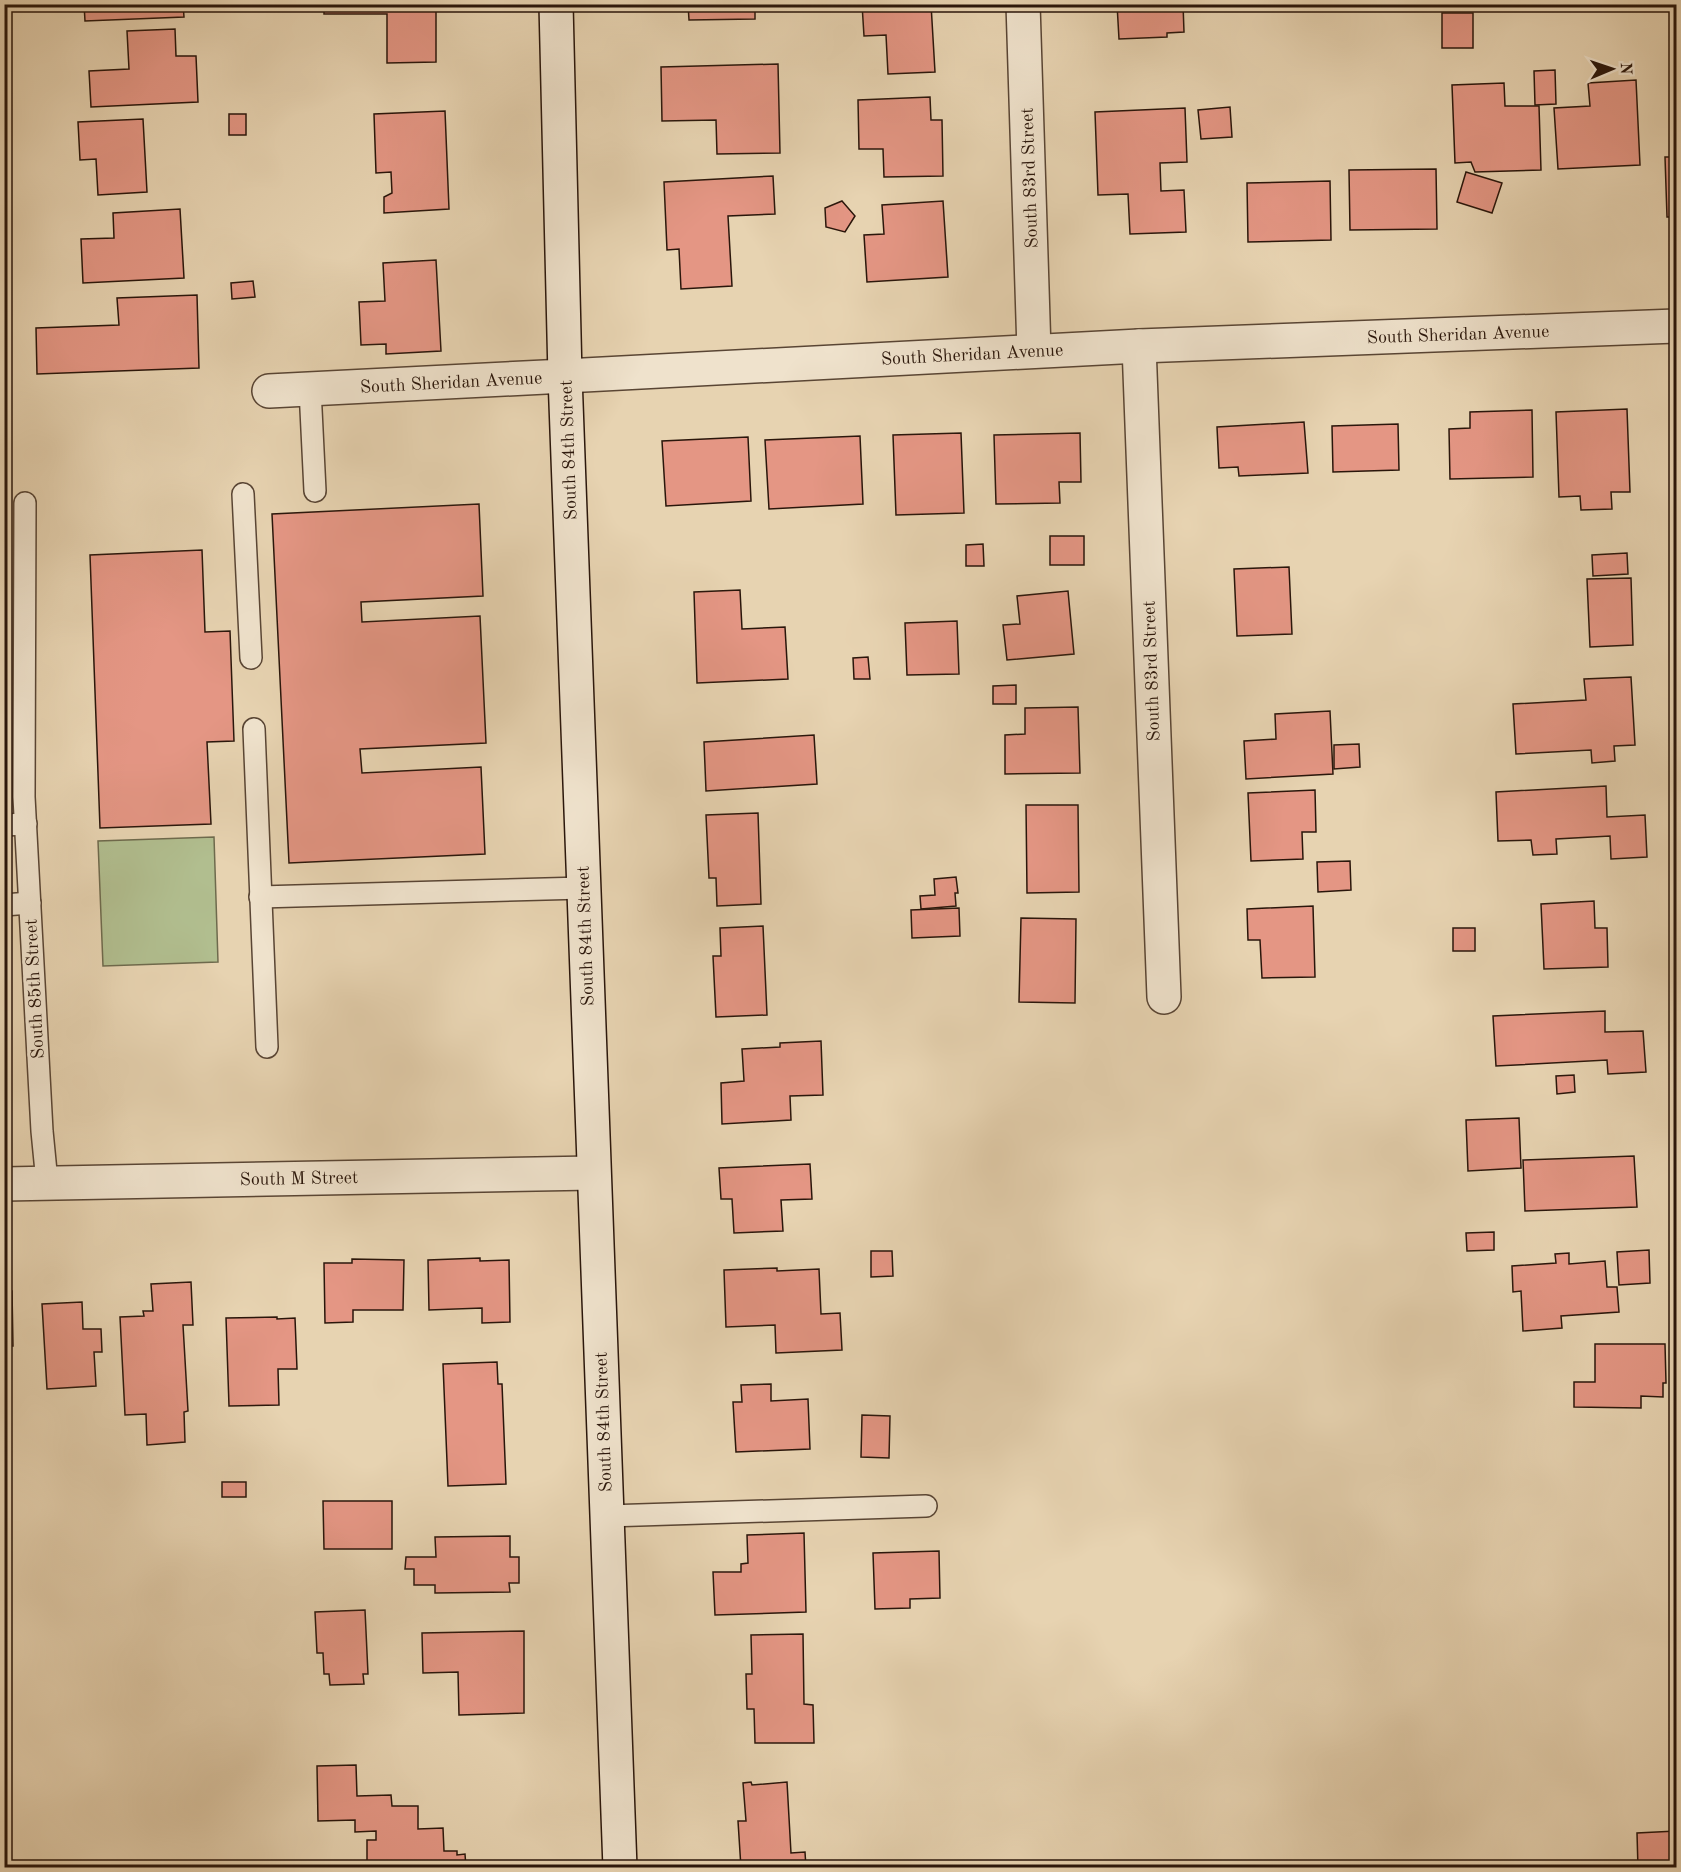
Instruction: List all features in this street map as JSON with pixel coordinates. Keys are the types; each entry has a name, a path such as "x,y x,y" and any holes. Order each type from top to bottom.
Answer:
{"street":[{"name":"South 84th Street","path":"556,4 565,376 620,1868"},
{"name":"South 83rd Street","path":"1023,4 1034,351"},
{"name":"South Sheridan Avenue","path":"268,391 1139,346 1677,326"},
{"name":"South 83rd Street","path":"1139,346 1164,997"},
{"name":"South M Street","path":"4,1184 593,1173"}],"lane":[{"path":"310,389 315,491"},
{"path":"243,494 251,658"},
{"name":"South 85th Street","path":"25,503 24,797 42,1131 47,1182"},
{"path":"254,729 267,1047"},
{"path":"4,825 26,824"},
{"path":"260,897 583,888"},
{"path":"4,905 30,903"},
{"path":"606,1516 926,1506"}],"green space":[{"path":"214,837 218,962 103,966 98,841"}],"building":[{"path":"84,4 183,4 184,17 85,21"},
{"path":"324,4 436,4 436,62 387,63 387,14 324,14"},
{"path":"688,4 755,4 755,19 689,20"},
{"path":"862,4 931,4 935,72 888,74 886,35 864,36"},
{"path":"1117,4 1183,4 1184,32 1167,33 1167,37 1119,39"},
{"path":"1442,13 1473,13 1473,48 1442,48"},
{"path":"175,29 176,56 196,56 198,102 91,107 89,71 129,69 127,31"},
{"path":"778,64 780,153 717,154 716,120 662,121 661,67"},
{"path":"1555,70 1556,104 1535,105 1534,71"},
{"path":"1636,80 1640,165 1558,169 1554,108 1590,106 1588,83"},
{"path":"1504,83 1505,106 1539,106 1541,170 1475,172 1471,162 1455,163 1452,85"},
{"path":"930,97 931,120 942,120 943,176 884,177 883,149 859,149 858,100"},
{"path":"1230,107 1232,137 1201,139 1198,110"},
{"path":"1185,108 1187,162 1160,163 1161,191 1184,190 1186,232 1130,234 1128,194 1098,195 1095,112"},
{"path":"445,111 449,209 384,213 384,197 392,193 391,172 376,173 374,114"},
{"path":"229,114 246,114 246,135 229,135"},
{"path":"143,119 147,192 98,195 96,159 80,160 78,122"},
{"path":"1665,157 1676,157 1676,217 1667,217"},
{"path":"1436,169 1437,229 1350,230 1349,170"},
{"path":"1466,172 1502,183 1492,213 1457,202"},
{"path":"773,176 775,214 728,216 732,286 681,289 679,249 667,250 664,182"},
{"path":"1330,181 1331,240 1248,242 1247,183"},
{"path":"842,201 855,216 845,232 826,227 825,208"},
{"path":"943,201 948,277 867,282 864,235 884,234 882,205"},
{"path":"180,209 184,278 83,283 81,239 114,238 113,213"},
{"path":"436,260 441,351 386,354 386,344 361,345 359,302 385,301 383,263"},
{"path":"253,281 255,297 232,299 231,283"},
{"path":"197,295 199,368 37,374 36,328 119,325 117,298"},
{"path":"1627,409 1630,492 1611,492 1612,509 1581,510 1580,496 1559,497 1556,412"},
{"path":"1532,410 1533,477 1450,479 1449,429 1470,428 1470,412"},
{"path":"1304,422 1308,473 1239,476 1238,467 1219,468 1217,427"},
{"path":"1398,424 1399,470 1333,472 1332,426"},
{"path":"961,433 964,513 896,515 893,435"},
{"path":"1080,433 1081,482 1059,482 1060,503 996,504 994,435"},
{"path":"860,436 863,504 769,509 765,440"},
{"path":"748,437 751,501 666,506 662,441"},
{"path":"479,504 483,596 361,602 362,622 480,616 486,743 360,749 362,773 481,767 485,854 289,863 272,514"},
{"path":"1050,536 1084,536 1084,565 1050,565"},
{"path":"983,544 984,566 966,566 966,545"},
{"path":"202,550 205,632 230,631 234,741 207,742 211,824 100,828 90,555"},
{"path":"1627,553 1628,574 1593,576 1592,555"},
{"path":"1289,567 1292,634 1237,636 1234,569"},
{"path":"1631,578 1633,645 1590,647 1587,579"},
{"path":"740,590 742,629 785,627 788,679 697,683 694,592"},
{"path":"1068,591 1074,654 1007,660 1003,625 1020,624 1017,596"},
{"path":"957,621 959,674 907,675 905,623"},
{"path":"868,657 870,679 854,679 853,658"},
{"path":"1631,677 1635,745 1614,746 1615,761 1592,763 1591,750 1516,754 1513,704 1586,700 1584,679"},
{"path":"1016,685 1016,704 993,704 993,686"},
{"path":"1078,707 1080,773 1005,774 1005,735 1025,734 1025,708"},
{"path":"1330,711 1333,774 1246,779 1244,741 1276,739 1275,714"},
{"path":"814,735 817,784 706,791 704,742"},
{"path":"1359,744 1360,767 1334,769 1334,745"},
{"path":"1606,786 1607,817 1645,815 1647,857 1611,859 1610,836 1556,839 1557,854 1533,855 1531,840 1498,841 1496,792"},
{"path":"1315,790 1316,832 1302,832 1303,859 1251,861 1248,793"},
{"path":"1026,805 1078,805 1079,892 1027,893"},
{"path":"758,813 761,904 717,906 716,878 709,878 706,815"},
{"path":"1350,861 1351,890 1318,892 1317,862"},
{"path":"956,877 958,893 955,893 956,906 921,909 920,896 935,895 934,879"},
{"path":"1594,901 1595,928 1607,928 1608,967 1544,969 1541,904"},
{"path":"1313,906 1315,977 1262,978 1260,940 1248,940 1247,909"},
{"path":"959,908 960,936 912,938 911,910"},
{"path":"1021,918 1076,919 1075,1003 1019,1002"},
{"path":"763,926 767,1015 716,1017 713,956 721,956 720,928"},
{"path":"1453,928 1475,928 1475,951 1453,951"},
{"path":"1605,1011 1605,1032 1643,1031 1646,1072 1608,1074 1607,1060 1496,1066 1493,1016"},
{"path":"821,1041 823,1095 790,1096 791,1120 722,1124 721,1083 744,1081 742,1049 780,1047 780,1043"},
{"path":"1574,1075 1575,1092 1557,1094 1556,1076"},
{"path":"1519,1118 1521,1168 1468,1171 1466,1120"},
{"path":"1634,1156 1637,1207 1525,1211 1523,1160"},
{"path":"810,1164 812,1199 781,1200 783,1231 734,1233 732,1199 721,1199 719,1168"},
{"path":"1494,1232 1494,1250 1467,1251 1466,1233"},
{"path":"1649,1250 1650,1283 1619,1285 1617,1252"},
{"path":"871,1251 892,1251 893,1276 871,1277"},
{"path":"1569,1253 1569,1264 1605,1261 1607,1287 1617,1287 1619,1312 1561,1316 1562,1328 1523,1331 1521,1291 1513,1292 1512,1266 1556,1263 1555,1254"},
{"path":"480,1258 480,1261 509,1260 510,1322 482,1323 482,1308 429,1310 428,1260"},
{"path":"352,1259 404,1260 403,1310 353,1310 353,1322 325,1323 324,1263 352,1263"},
{"path":"777,1268 777,1271 819,1269 821,1314 840,1313 842,1350 776,1353 775,1325 726,1327 724,1270"},
{"path":"191,1282 193,1325 183,1325 188,1411 184,1412 185,1442 147,1445 146,1414 125,1415 120,1317 144,1316 143,1311 153,1311 151,1284"},
{"path":"4,1291 12,1291 13,1346 4,1346"},
{"path":"82,1302 83,1329 101,1329 102,1352 94,1352 96,1386 47,1389 42,1304"},
{"path":"277,1317 277,1319 295,1318 297,1369 278,1369 279,1405 229,1406 226,1318"},
{"path":"1595,1344 1665,1344 1666,1383 1663,1383 1663,1397 1641,1396 1641,1408 1574,1407 1574,1382 1595,1382"},
{"path":"497,1362 498,1384 502,1384 506,1484 448,1486 443,1364"},
{"path":"771,1384 771,1401 808,1399 810,1449 736,1452 733,1402 742,1402 741,1385"},
{"path":"862,1415 890,1416 889,1458 861,1457"},
{"path":"222,1482 246,1482 246,1497 222,1497"},
{"path":"323,1501 392,1501 392,1549 324,1549"},
{"path":"804,1533 806,1612 715,1615 713,1572 741,1572 741,1564 748,1563 747,1535"},
{"path":"510,1536 510,1557 519,1557 519,1583 509,1583 510,1592 435,1593 435,1585 414,1585 414,1569 405,1569 406,1557 436,1557 435,1537"},
{"path":"939,1551 940,1598 910,1599 910,1608 875,1609 873,1553"},
{"path":"365,1610 368,1674 363,1674 364,1684 330,1685 329,1674 324,1674 323,1653 317,1653 315,1612"},
{"path":"524,1631 524,1713 459,1715 458,1672 423,1673 422,1633"},
{"path":"803,1634 804,1704 813,1705 814,1743 755,1743 754,1709 747,1709 746,1674 752,1674 751,1635"},
{"path":"356,1765 357,1796 391,1795 392,1806 418,1806 418,1829 443,1828 444,1851 457,1851 457,1855 465,1854 466,1868 376,1868 376,1861 367,1861 367,1840 376,1840 376,1831 355,1832 355,1820 318,1821 317,1766"},
{"path":"751,1782 752,1785 787,1782 791,1853 805,1852 806,1868 741,1868 738,1821 746,1821 743,1783"},
{"path":"1676,1831 1676,1868 1638,1868 1637,1833"}]}
